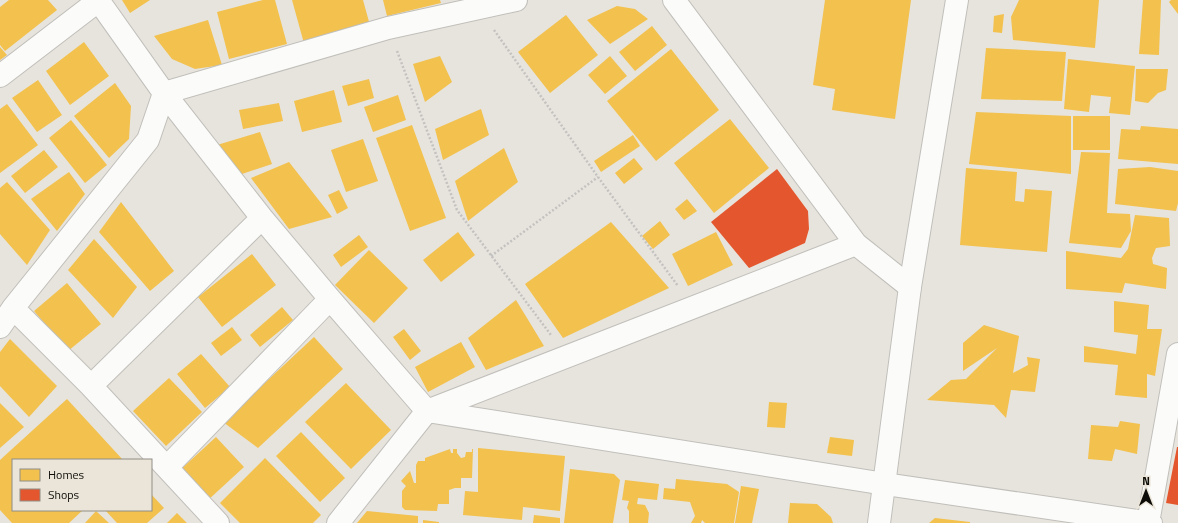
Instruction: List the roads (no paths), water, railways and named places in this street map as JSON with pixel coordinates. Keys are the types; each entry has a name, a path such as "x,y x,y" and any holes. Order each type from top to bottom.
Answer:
{"street":[{"path":"0,76 98,0 164,93 262,218 427,411 885,484 1149,523 1178,354"},
{"path":"164,93 388,28 516,0"},
{"path":"674,0 856,244 910,287"},
{"path":"879,523 910,287 957,0"},
{"path":"0,327 13,308 148,140 164,93"},
{"path":"91,386 262,218"},
{"path":"338,523 427,411 856,244"},
{"path":"167,467 330,299"},
{"path":"13,308 91,386 218,523"}]}
